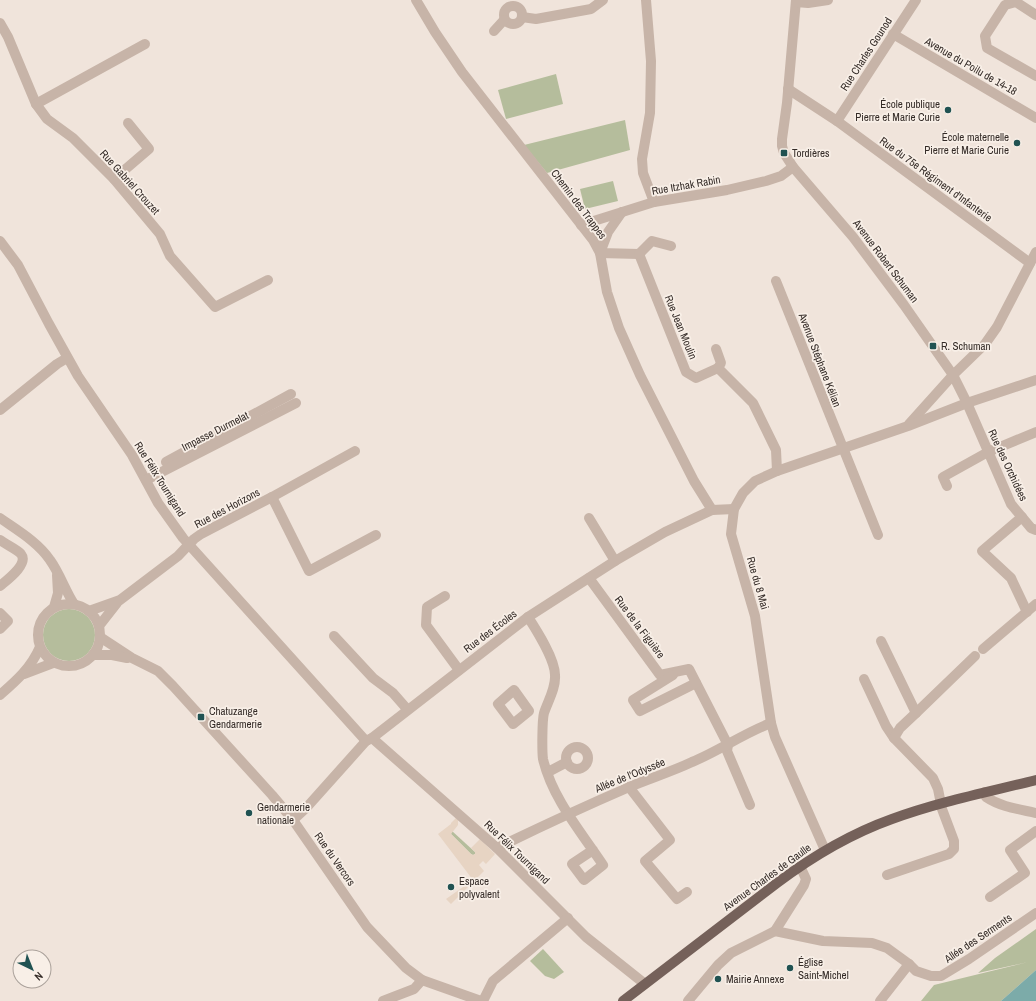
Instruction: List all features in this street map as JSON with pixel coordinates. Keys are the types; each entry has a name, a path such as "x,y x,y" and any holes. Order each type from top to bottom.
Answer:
{"main road":[{"name":"Avenue Charles de Gaulle","path":"623,1001 800,866 825,850 892,819 985,792 1036,780"}],"street":[{"name":"Chemin des Trappes","path":"416,0 435,32 462,72 593,240 600,253 607,292 619,328 640,375 694,481 712,510"},
{"path":"522,17 536,19 592,9 603,0"},
{"path":"646,0 651,61 650,113 642,159 643,173 654,202"},
{"path":"788,89 796,1 808,3 828,0"},
{"name":"Rue Charles Gounod","path":"837,121 916,0"},
{"path":"1036,14 1016,2 1005,5 985,36 986,48 1036,76"},
{"path":"504,4 514,6 521,10 522,17 518,22 511,24 504,20 504,4"},
{"path":"494,31 504,20"},
{"name":"Rue Gabriel Crouzet","path":"0,23 8,37 36,104 47,119 73,138 114,179 160,234 170,256 215,307 268,280"},
{"name":"Avenue du Poilu de 14-18","path":"893,34 1036,118"},
{"path":"36,104 145,44"},
{"name":"Rue du 75e Régiment d'Infanterie","path":"788,89 837,121 1030,263"},
{"name":"Avenue Robert Schuman","path":"788,89 782,139 784,153 793,167 858,243 904,305 952,375 967,403"},
{"path":"114,179 149,149 128,123"},
{"name":"Rue Itzhak Rabin","path":"581,225 654,202 727,190 766,181 781,176 793,167"},
{"path":"622,212 608,232 600,253 639,254 652,241 671,246"},
{"name":"Rue Félix Tournigand","path":"0,241 18,265 78,376 132,456 158,503 188,545 369,740 497,848 586,937 645,984"},
{"path":"908,426 952,375 984,344 997,326 1036,252"},
{"name":"Rue Jean Moulin","path":"639,254 686,372 696,378 718,368"},
{"name":"Avenue Stéphane Kélian","path":"776,281 878,535"},
{"path":"716,348 721,363 718,368 753,403 776,450 777,471"},
{"path":"0,410 67,358"},
{"name":"Rue du 8 Mai","path":"825,850 775,737 771,723 755,616 731,534 734,509 743,493 755,481 777,471 1036,380"},
{"path":"144,477 291,394"},
{"name":"Impasse Durmelat","path":"144,477 296,403"},
{"name":"Rue des Orchidées","path":"967,403 1011,504 1031,528 1036,530"},
{"path":"947,486 943,477 988,452 1036,432"},
{"name":"Rue des Horizons","path":"99,626 120,600 178,556 194,539 355,451"},
{"path":"272,497 309,571 376,535"},
{"name":"Rue des Écoles","path":"293,820 369,740 407,709 528,617 615,561 665,532 712,510 734,509"},
{"path":"1022,517 982,551 1011,578 1027,612"},
{"path":"0,518 41,549 50,559 74,604"},
{"path":"589,518 615,561"},
{"path":"0,586 22,566 23,560 22,555 0,540 10,525"},
{"path":"54,607 59,583 57,571"},
{"name":"Rue de la Figuière","path":"589,578 660,675 679,671"},
{"path":"444,596 428,607 426,625 459,670"},
{"name":"Rue des Horizons","path":"89,611 120,600"},
{"path":"74,604 89,611 93,616 99,626 99,644 93,655 82,664 74,666 60,666 53,663 43,654 37,640 39,624 54,607 74,604"},
{"path":"982,648 1036,604"},
{"path":"0,613 8,621 0,629"},
{"path":"528,617 549,652 556,675 552,695 544,714 543,757 551,783 568,814 593,850"},
{"path":"334,636 373,678 393,693 407,709"},
{"name":"Rue du Vercors","path":"100,637 132,658 149,666 166,678 268,790 293,820 367,927 406,968 422,980 482,1001"},
{"path":"881,642 916,713"},
{"path":"0,696 32,663 40,647"},
{"name":"Rue du Vercors","path":"93,655 112,655 132,658"},
{"path":"894,738 900,728 975,656"},
{"path":"21,676 37,668 53,663"},
{"path":"696,683 640,711 633,700 679,671 689,669 728,745 728,751 750,805"},
{"path":"864,679 886,726 894,738 933,778 938,789 954,841 954,849 949,854 887,875"},
{"path":"529,711 544,714"},
{"name":"Allée de l'Odyssée","path":"497,848 629,787 692,762 771,723"},
{"path":"548,772 567,762"},
{"path":"629,787 670,840 645,861 677,899 687,892"},
{"path":"985,792 986,797 995,803 1006,807 1036,813"},
{"path":"990,897 1025,873 1010,850 1036,831"},
{"path":"688,1001 718,965 731,953 775,931 804,885 806,879 800,866"},
{"name":"Allée des Serments","path":"775,931 823,941 876,944 887,948 916,971 931,976 942,976 970,959 1036,913"},
{"path":"482,1001 492,981 568,918"},
{"path":"880,1001 909,964"},
{"path":"383,1001 414,989 422,980"}],"green space":[{"path":"556,74 563,104 506,119 498,90"},
{"path":"625,120 630,150 547,173 524,145"},
{"path":"613,181 618,201 585,209 580,189"},
{"path":"69,609 79,611 87,617 93,625 95,635 93,645 87,653 79,659 69,661 59,659 51,653 45,645 43,635 45,625 51,617 59,611"},
{"path":"452,831 475,852 475,854 471,854 451,834"},
{"path":"1036,929 1036,970 1001,1001 921,1001 934,985 1028,962 978,973 995,958"},
{"path":"543,949 564,972 554,979 545,976 530,961"}],"shaded area":[{"path":"456,818 458,820 458,825 451,834 471,854 475,854 471,848 480,839 495,854 486,864 483,861 479,865 484,871 451,904 446,899 473,880 438,834"}],"water":[{"path":"1036,970 1036,1001 1001,1001"}],"place":[{"name":"École publique Pierre et Marie Curie","path":"948,110"},
{"name":"École maternelle Pierre et Marie Curie","path":"1017,143"},
{"name":"Tordières","path":"784,153"},
{"name":"R. Schuman","path":"933,346"},
{"name":"Chatuzange Gendarmerie","path":"201,717"},
{"name":"Gendarmerie nationale","path":"249,813"},
{"name":"Espace polyvalent","path":"451,887"},
{"name":"Église Saint-Michel","path":"790,968"},
{"name":"Mairie Annexe","path":"718,979"}]}
